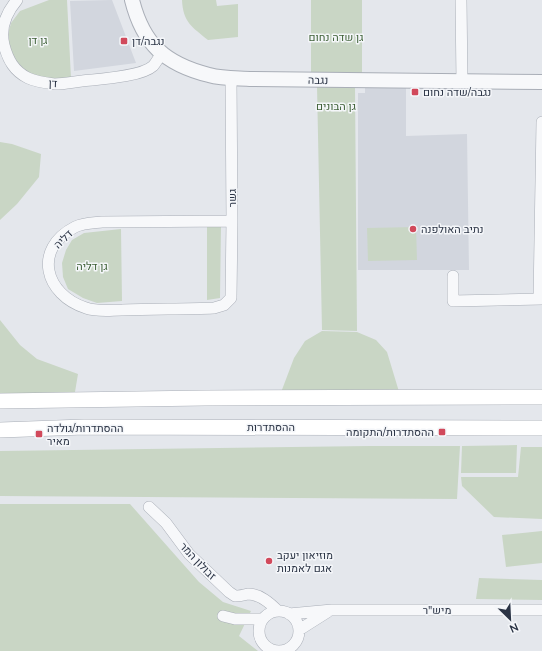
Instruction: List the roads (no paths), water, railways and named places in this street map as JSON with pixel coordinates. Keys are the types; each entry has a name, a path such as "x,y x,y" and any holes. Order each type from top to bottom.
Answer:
{"main road":[{"path":"0,401 205,398 542,398"},
{"name":"ההסתדרות","path":"2,431 84,427 542,428"}],"street":[{"name":"דן","path":"17,0 7,14 4,24 4,42 8,59 14,68 29,78 40,82 56,84 124,76 138,73 152,66 162,53"},
{"name":"נגבה","path":"132,0 135,13 142,30 150,43 177,63 210,76 231,78 332,80 542,82"},
{"path":"461,0 462,82"},
{"name":"גשר","path":"214,308 224,305 231,298 231,78"},
{"path":"453,276 454,301 541,299 542,122"},
{"name":"דליה","path":"214,308 88,309 68,301 59,292 49,273 48,264 50,252 55,243 64,235 75,227 87,224 102,222 232,221"},
{"name":"זבולון המר","path":"149,507 166,523 189,554 229,592 236,596 248,594 257,596"},
{"path":"257,596 294,618 299,630 296,641 287,650 281,651 268,649 261,639 260,629 264,618 264,609 257,596"},
{"path":"299,630 332,610"},
{"name":"מיש\"ר","path":"284,612 332,610 542,610"},
{"path":"223,616 235,619 264,618 269,614 284,612"},
{"path":"235,619 260,634"}],"place":[{"name":"נגבה/דן","path":"124,41"},
{"name":"נגבה/שדה נחום","path":"415,92"},
{"name":"נתיב האולפנה","path":"413,229"},
{"name":"ההסתדרות/התקומה","path":"442,432"},
{"name":"ההסתדרות/גולדה מאיר","path":"39,434"},
{"name":"מוזיאון יעקב אגם לאמנות","path":"269,561"}],"park label":[{"name":"גן שדה נחום","path":"336,37"},
{"name":"גן דן","path":"38,40"},
{"name":"גן הבונים","path":"336,106"},
{"name":"גן דליה","path":"92,266"}]}
